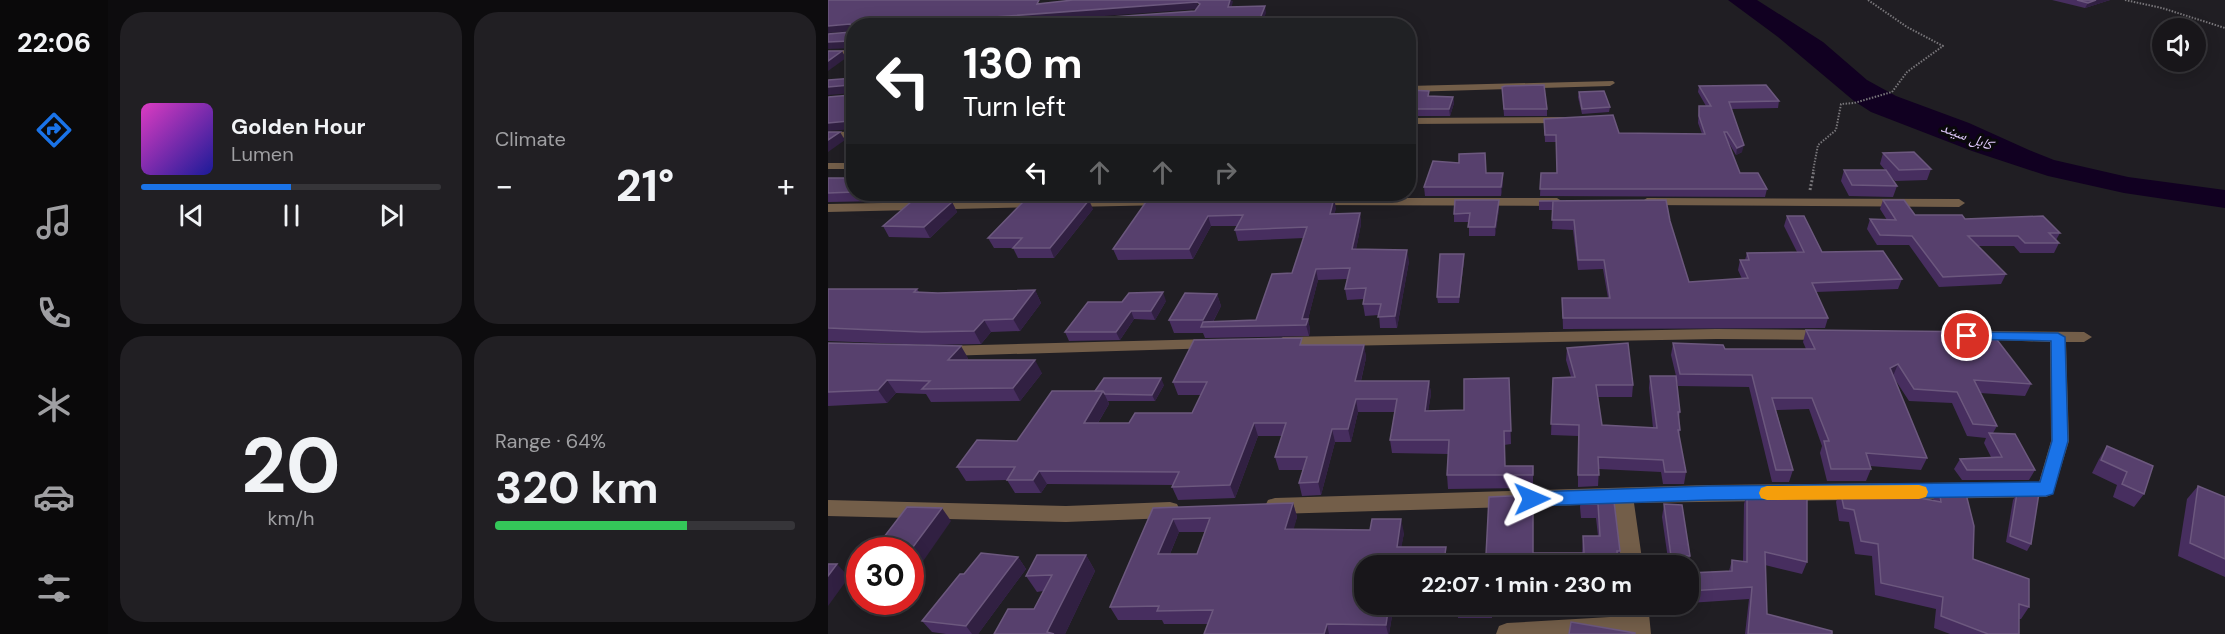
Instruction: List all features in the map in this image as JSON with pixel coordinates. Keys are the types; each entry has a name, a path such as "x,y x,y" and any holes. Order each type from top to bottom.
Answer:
{"street":[{"path":"828,54 846,53"},
{"path":"1416,89 1610,83"},
{"path":"1416,122 1570,120"},
{"path":"828,136 846,135"},
{"path":"828,166 846,165"},
{"path":"828,208 1178,202"},
{"path":"1306,202 1569,202"},
{"path":"1638,202 1959,203"},
{"path":"1271,343 1716,334 1846,335"},
{"path":"1964,336 2084,337"},
{"path":"1254,507 1708,493 2046,489 2060,441 2058,337"},
{"path":"930,351 1224,344"},
{"path":"1623,497 1631,555"},
{"path":"828,508 1066,514 1183,510"},
{"path":"1507,634 1639,621"}],"path":[{"path":"1808,202 1818,145 1836,130 1841,104 1892,92 1906,72 1943,46 1907,27 1868,0"},
{"path":"2125,0 2162,8 2225,28"}],"water":[{"name":"کابل سيند","path":"1728,0 1757,0 1823,42 1867,80 1896,96 1969,123 2054,160 2128,177 2225,190 2225,208 2124,193 2048,176 1972,151 1871,112 1854,101 1778,37"}],"building":[{"path":"828,0 1039,0 1037,4 1073,0 1230,0 1228,7 1265,6 1260,18 1097,18 1195,11 1200,4 1197,2 994,18 846,18 846,24 828,26"},
{"path":"2077,0 2096,0 2088,3"},
{"path":"846,32 846,41 828,42 828,34"},
{"path":"828,51 842,51 828,61"},
{"path":"846,79 846,85 828,87 828,80"},
{"path":"1544,85 1547,109 1504,109 1502,87"},
{"path":"1766,85 1779,101 1729,102 1744,145 1737,148 1727,132 1724,132 1740,173 1758,173 1767,189 1540,189 1541,173 1557,173 1556,135 1545,135 1544,119 1613,115 1619,133 1705,134 1699,116 1699,106 1711,106 1699,86"},
{"path":"1416,90 1429,91 1428,96 1453,97 1449,109 1416,109"},
{"path":"1604,91 1610,107 1582,109 1579,92"},
{"path":"846,95 846,121 828,123 828,97"},
{"path":"828,132 840,132 828,140"},
{"path":"1914,152 1931,169 1899,170 1883,153"},
{"path":"1485,153 1486,173 1503,173 1501,187 1424,187 1433,161 1459,163 1459,154"},
{"path":"1844,170 1886,170 1897,186 1852,185"},
{"path":"828,178 846,178 846,192 828,193"},
{"path":"1455,200 1499,200 1495,227 1468,227 1470,213 1454,214"},
{"path":"1666,200 1670,221 1689,282 1748,278 1740,260 1749,260 1747,253 1804,252 1787,216 1804,216 1822,252 1883,251 1902,279 1812,283 1828,318 1563,318 1562,298 1610,298 1604,260 1578,260 1574,220 1552,220 1553,201 1539,201"},
{"path":"1883,200 1904,200 1915,215 1962,215 1965,219 2043,216 2060,233 2049,233 2059,243 2025,243 2018,236 1968,236 2006,274 1943,277 1912,236 1880,235 1870,219 1896,220"},
{"path":"1024,201 1088,201 1050,248 1013,248 1022,238 988,238"},
{"path":"1147,201 1333,201 1330,214 1360,213 1352,249 1407,250 1395,316 1378,317 1381,304 1363,304 1366,288 1345,289 1350,268 1316,269 1302,319 1308,319 1306,325 1201,327 1203,322 1256,320 1272,274 1292,273 1307,227 1235,230 1243,215 1208,216 1189,249 1113,249"},
{"path":"911,202 952,202 924,227 883,226"},
{"path":"1440,254 1464,254 1459,297 1437,297"},
{"path":"828,289 917,289 914,292 938,293 1035,290 1013,319 984,320 974,331 922,332 828,328"},
{"path":"1163,292 1151,311 1131,311 1116,332 1065,332 1088,302 1122,302 1129,293"},
{"path":"1185,293 1217,294 1203,320 1169,320"},
{"path":"1806,330 1991,332 2031,384 1974,380 1997,426 1973,424 1957,392 1914,389 1898,364 1890,368 1927,458 1866,453 1871,469 1831,469 1824,441 1829,441 1812,398 1772,398 1793,470 1776,470 1752,375 1680,374 1673,343 1723,345 1725,349 1815,349"},
{"path":"1302,338 1300,345 1364,345 1355,381 1429,381 1425,411 1464,410 1464,379 1509,378 1511,431 1504,431 1505,466 1533,466 1533,475 1447,475 1449,440 1390,440 1397,399 1356,399 1348,429 1332,429 1318,482 1299,483 1307,457 1275,457 1286,423 1254,423 1230,485 1172,487 1179,472 1039,471 1033,480 1007,480 1015,467 957,467 977,440 1017,441 1052,391 1103,391 1084,423 1129,423 1135,413 1192,413 1207,382 1173,382 1194,340"},
{"path":"828,343 961,346 948,360 1035,360 1013,388 922,389 930,381 887,380 878,390 828,392"},
{"path":"1628,343 1633,385 1596,385 1602,425 1657,428 1650,376 1676,376 1680,412 1678,412 1680,430 1678,430 1686,472 1665,472 1663,460 1598,457 1599,475 1578,475 1579,425 1551,424 1553,378 1575,377 1567,348"},
{"path":"1104,378 1161,378 1152,395 1105,394 1103,391 1095,391"},
{"path":"1989,433 2015,434 2035,470 1967,470 1960,459 2002,457"},
{"path":"2107,446 2153,466 2144,494 2122,484 2127,472 2101,460"},
{"path":"2198,486 2225,497 2225,559 2190,543"},
{"path":"1939,489 1965,490 1974,526 1973,559 2029,579 2029,607 2019,604 2019,634 1988,634 1941,616 1943,597 1881,583 1878,544 1861,541 1854,510 1844,508 1840,490 1878,490 1941,502"},
{"path":"1807,491 1807,562 1765,552 1767,614 1832,631 1832,634 1748,634 1752,587 1699,590 1699,573 1732,571 1732,560 1747,562 1747,492"},
{"path":"1613,493 1620,551 1617,551 1617,555 1486,555 1489,497 1533,495 1533,553 1584,553 1583,536 1600,536 1598,504 1582,504 1581,494"},
{"path":"2017,493 2039,493 2031,544 2010,536"},
{"path":"1293,503 1285,529 1370,530 1372,519 1401,519 1397,547 1446,547 1445,554 1486,555 1354,555 1354,615 1387,615 1386,625 1327,624 1324,634 1204,634 1213,610 1157,611 1159,606 1110,607 1153,508","holes":["1210,518 1197,554 1158,554 1173,519"]},
{"path":"1664,504 1682,505 1690,555 1671,555"},
{"path":"907,507 942,508 920,537 884,537"},
{"path":"981,553 1018,557 966,626 922,621 960,574 964,574"},
{"path":"1037,555 1086,555 1047,632 1054,634 994,634 1008,609 1034,609 1052,575 1026,576"},
{"path":"828,564 837,564 828,576"},
{"path":"1571,622 1635,633 1635,634 1569,634"}],"slow traffic":[{"path":"1767,493 1919,492"}],"route":[{"path":"1532,499 1708,493 2046,489 2060,441 2058,337 1967,336"}]}
